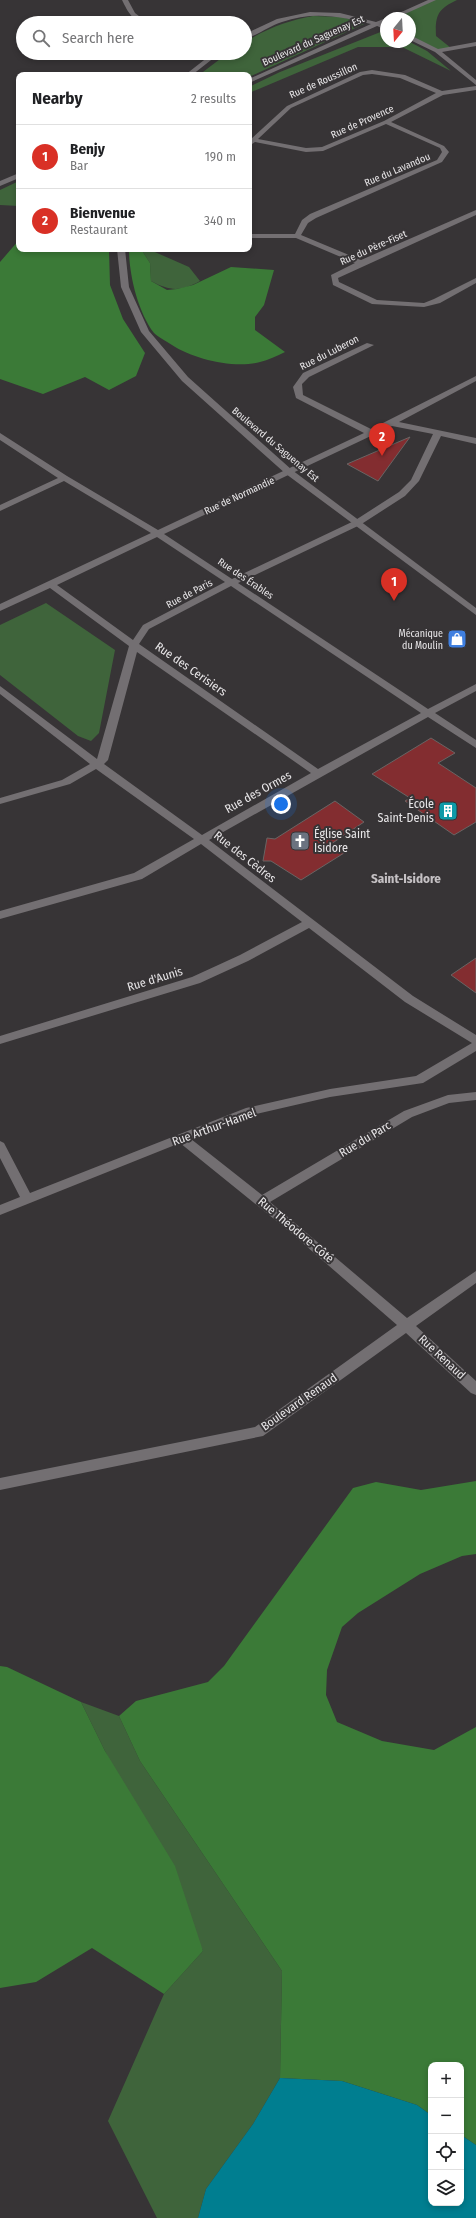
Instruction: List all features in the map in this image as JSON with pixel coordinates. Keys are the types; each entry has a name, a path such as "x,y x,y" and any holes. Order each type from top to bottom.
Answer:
{"street":[{"path":"125,0 132,14 135,16"},
{"path":"406,12 433,0"},
{"path":"252,33 278,20 304,13 342,14 380,25"},
{"name":"Boulevard du Saguenay Est","path":"252,80 380,23"},
{"path":"416,40 437,51 476,83"},
{"path":"437,51 476,44"},
{"path":"192,72 208,60"},
{"name":"Rue de Roussillon","path":"252,141 289,107 362,73 372,70 389,72 441,93"},
{"name":"Rue de Provence","path":"252,142 306,150 323,149 386,122 441,93 476,88"},
{"name":"Rue du Lavandou","path":"297,236 305,222 313,216 440,161 444,157 446,152 442,147 386,122"},
{"path":"0,184 16,176"},
{"name":"Rue du Père-Fiset","path":"476,212 361,263 334,277 336,283 375,302 390,305 424,305 437,301 476,280"},
{"path":"252,236 297,236 361,263"},
{"name":"Boulevard du Saguenay Est","path":"121,252 125,287 145,332 185,379 289,472 476,612"},
{"name":"Rue du Luberon","path":"369,432 299,396 296,390 297,382 306,375 370,345"},
{"name":"Rue de Normandie","path":"0,608 289,472 369,432 391,423 476,378"},
{"path":"391,423 476,441"},
{"name":"Rue de Paris","path":"98,765 104,760 134,645 146,628 232,582 357,523 402,494 411,485 423,467 438,433"},
{"name":"Rue des Érables","path":"0,436 64,478 157,533 476,745"},
{"path":"0,508 64,478"},
{"name":"Rue des Cerisiers","path":"50,584 318,774"},
{"name":"Rue des Ormes","path":"0,915 138,876 201,839 476,687"},
{"name":"Rue des Cèdres","path":"0,690 98,765 201,839 408,999 476,1040"},
{"path":"0,801 66,782 98,765"},
{"name":"Rue d'Aunis","path":"0,1040 196,980 244,958 310,923"},
{"name":"Rue Arthur-Hamel","path":"0,1210 246,1112 330,1093 419,1080 476,1046"},
{"name":"Rue du Parc","path":"262,1201 408,1114 448,1100 476,1096"},
{"name":"Rue Théodore-Côté","path":"181,1138 262,1201 407,1325"},
{"path":"0,1146 27,1198"},
{"name":"Boulevard Renaud","path":"0,1484 258,1432 476,1276"},
{"name":"Rue Renaud","path":"407,1325 476,1389"}],"green space":[{"path":"433,0 457,0 442,10 436,23 436,36 451,48 437,51 416,40 416,12 405,12"},
{"path":"313,16 342,17 364,24 252,76 252,72 203,72 219,60 252,60 252,38 278,26"},
{"path":"380,32 380,47 358,47 252,92 252,86 280,72"},
{"path":"416,45 427,51 451,71 404,48 416,48"},
{"path":"16,182 16,206 0,205 0,190"},
{"path":"16,243 16,252 109,252 110,285 123,319 145,353 136,376 109,390 85,377 43,394 0,379 0,262"},
{"path":"129,252 143,252 150,263 151,281 167,290 193,285 231,267 274,270 264,305 255,317 255,330 285,352 272,358 250,364 226,363 191,355 160,338 154,333 143,315 133,281"},
{"path":"143,252 155,252 189,267 200,281 187,287 175,289 164,287 151,281 150,263"},
{"path":"46,603 115,650 99,733 91,741 78,736 0,675 0,625"},
{"path":"476,1481 476,1554 462,1556 420,1574 358,1613 342,1627 327,1670 326,1695 337,1722 382,1741 434,1750 476,1727 476,2145 464,2137 464,2062 428,2062 428,2113 417,2105 342,2081 280,2078 282,1971 140,1761 119,1716 136,1701 208,1682 224,1666 353,1488 376,1482 421,1490"},
{"path":"0,1666 7,1667 81,1702 105,1751 175,1866 203,1951 164,1994 92,1948 36,1982 0,1988"},
{"path":"81,1702 119,1716 140,1761 282,1971 280,2078 253,2124 206,2189 198,2218 157,2218 108,2121 164,1994 203,1951"}],"water":[{"path":"280,2078 342,2081 417,2105 428,2113 428,2206 464,2206 464,2137 476,2145 476,2218 198,2218 206,2189 253,2124"}],"building":[{"path":"410,437 378,481 347,464"},
{"path":"431,738 455,753 438,763 476,788 476,822 454,835 405,801 410,798 372,774"},
{"name":"Église Saint Isidore","path":"335,801 364,822 331,844 344,853 301,880 271,861 263,861 267,838 275,839"},
{"path":"476,958 476,993 451,975"}],"place":[{"name":"Bienvenue","path":"382,456"},
{"name":"Benjy","path":"394,601"},
{"name":"Mécanique du Moulin","path":"457,639"},
{"name":"École Saint-Denis","path":"448,811"},
{"name":"Église Saint Isidore","path":"300,841"}],"district":[{"name":"Saint-Isidore","path":"406,878"}]}
